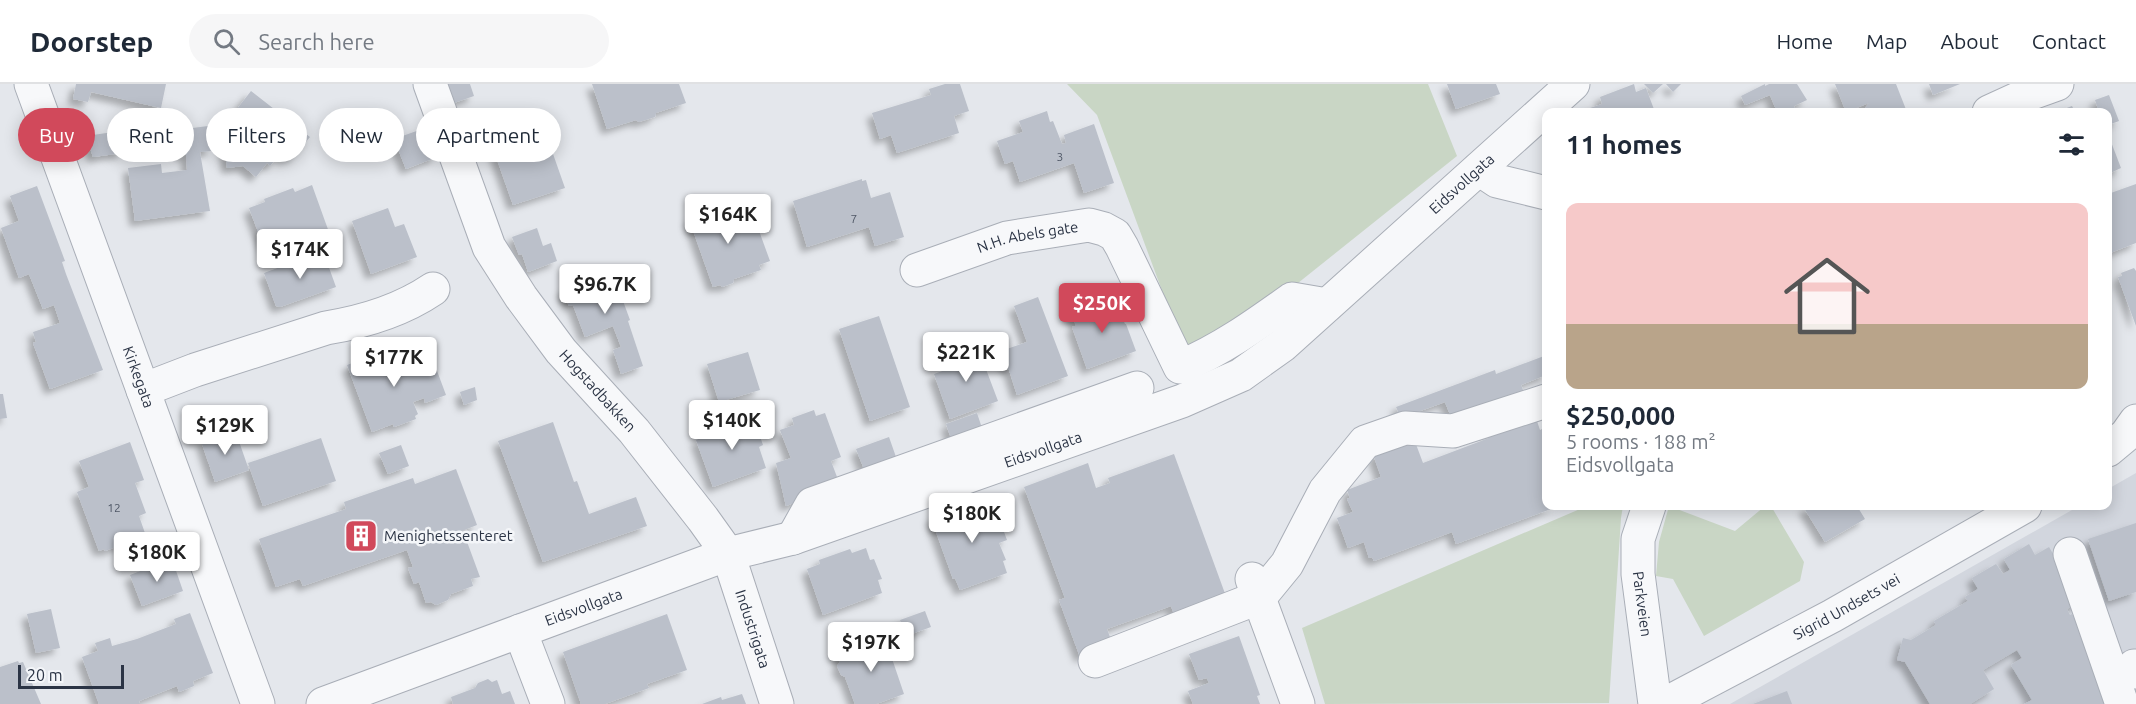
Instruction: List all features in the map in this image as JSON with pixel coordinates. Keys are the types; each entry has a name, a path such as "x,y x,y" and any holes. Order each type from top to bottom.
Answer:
{"street":[{"name":"Kirkegata","path":"31,84 258,704"},
{"name":"Hogstadbakken","path":"430,84 489,247 521,297 561,351 634,431 728,554"},
{"name":"Eidsvollgata","path":"1546,108 1573,84"},
{"path":"1998,108 2057,84"},
{"name":"Eidsvollgata","path":"323,704 728,554 793,538 1192,397 1241,375 1283,345 1542,112"},
{"path":"1479,169 1497,181 1542,192"},
{"name":"N.H. Abels gate","path":"917,270 1007,238 1089,225 1104,229 1115,235 1122,247 1180,366 1211,352 1259,323 1292,299 1327,304"},
{"path":"143,390 195,370 326,328 393,310 420,298 433,289"},
{"path":"793,538 812,504 1137,388"},
{"path":"1095,661 1256,588 1287,564 1325,491 1365,442 1405,428 1453,431 1542,402"},
{"path":"2112,447 2126,435 2136,421"},
{"name":"Parkveien","path":"1648,510 1638,539 1638,574 1655,704"},
{"name":"Sigrid Undsets vei","path":"1665,704 1832,616 2018,510"},
{"name":"Industrigata","path":"728,554 777,704"},
{"path":"2070,554 2122,704"},
{"path":"1256,588 1298,704"},
{"path":"520,631 548,704"}],"shaded area":[{"path":"2136,473 2136,704 1730,704 2072,510 2112,510 2112,487"}],"green space":[{"path":"1067,84 1428,84 1457,156 1278,299 1184,350 1097,115"},
{"path":"1578,510 1622,510 1609,703 1325,704 1302,628"},
{"path":"1668,510 1680,510 1735,531 1760,510 1773,510 1804,562 1800,581 1704,636 1673,579 1656,576 1659,542"}],"building":[{"path":"76,84 166,84 161,108 91,92 88,102 73,99"},
{"path":"440,84 470,84 474,96 445,106"},
{"path":"592,84 679,84 686,103 656,113 655,117 607,129"},
{"path":"945,84 960,84 969,111 954,116 959,133 897,153 891,135 880,139 872,113 931,95 929,89"},
{"path":"1447,84 1496,84 1500,94 1456,109"},
{"path":"1634,84 1636,92 1646,88 1654,108 1590,108 1602,104 1600,97"},
{"path":"1644,84 1663,84 1653,93"},
{"path":"1666,84 1681,84 1673,92"},
{"path":"1765,84 1765,86 1797,84 1807,100 1794,106 1795,108 1775,108 1770,95 1745,105 1741,96"},
{"path":"1835,84 1896,84 1905,108 1865,108 1869,103 1856,108 1844,108"},
{"path":"1929,84 1960,84 1933,95"},
{"path":"251,91 273,108 238,108"},
{"path":"2109,95 2119,121 2112,124 2112,108 2098,108 2095,100"},
{"path":"1047,111 1050,122 1053,121 1062,144 1066,143 1064,135 1094,124 1114,183 1084,193 1074,163 1020,182 1013,161 1005,164 997,141 1023,132 1019,121"},
{"path":"206,126 206,152 200,152 210,211 135,221 128,168 161,164 162,173 187,170 186,162 194,162 194,128"},
{"path":"416,131 416,162 424,162 406,169 403,162 404,135"},
{"path":"107,133 107,155 95,157 95,135"},
{"path":"2112,144 2121,168 2112,172"},
{"path":"226,162 273,162 270,166 267,163 256,177 243,166 227,168"},
{"path":"498,162 556,162 565,188 513,205"},
{"path":"862,179 862,181 866,180 871,198 890,192 904,237 875,246 869,227 807,247 793,201"},
{"path":"2136,184 2136,243 2112,252 2112,193"},
{"path":"312,185 330,235 268,258 249,208 265,202 264,199 293,188 295,192"},
{"path":"37,186 65,261 62,262 66,274 103,370 50,389 33,343 36,342 33,332 60,323 54,305 43,309 29,274 19,278 1,228 19,221 10,196"},
{"path":"738,202 748,232 758,228 770,261 759,265 761,270 734,279 733,283 713,287 689,219"},
{"path":"388,208 395,227 404,224 417,257 371,274 352,221"},
{"path":"537,228 543,246 551,243 557,261 528,272 522,254 519,255 512,237"},
{"path":"323,251 336,287 280,307 276,306 264,273"},
{"path":"601,268 603,274 612,271 630,320 628,321 643,366 621,374 613,350 621,347 613,326 585,337 573,305 569,306 562,290 595,278 592,271"},
{"path":"2134,268 2136,271 2136,326 2118,277 2122,276 2121,273"},
{"path":"1038,297 1068,376 1017,395 1001,351 1027,342 1014,306"},
{"path":"1111,298 1116,311 1119,310 1126,324 1136,351 1087,369 1072,327 1076,326 1071,312"},
{"path":"879,316 910,407 870,421 839,329"},
{"path":"974,342 998,401 950,419 934,374 959,365 954,350"},
{"path":"393,348 403,375 414,371 409,359 430,352 446,395 425,403 424,398 413,402 418,414 415,416 416,419 372,432 347,365"},
{"path":"748,352 760,390 719,402 707,364"},
{"path":"1542,357 1542,377 1521,385 1525,395 1453,422 1445,402 1401,418 1396,407 1495,370 1496,374"},
{"path":"475,387 477,400 464,405 460,392"},
{"path":"0,394 3,394 7,418 0,419"},
{"path":"814,410 816,416 825,413 841,457 831,461 840,485 786,506 776,463 791,458 780,430 794,425 792,418"},
{"path":"977,413 984,434 953,444 946,424"},
{"path":"1535,415 1540,430 1542,429 1542,510 1548,510 1456,544 1452,532 1374,561 1372,557 1369,558 1364,542 1348,548 1337,518 1353,512 1347,499 1350,498 1347,490 1381,477 1373,454 1414,439 1423,463 1489,438 1487,432"},
{"path":"742,417 744,423 754,419 763,445 759,447 766,468 713,487 696,440 714,433 712,427"},
{"path":"553,422 574,482 577,481 589,514 636,497 647,526 543,562 498,441"},
{"path":"235,430 249,470 215,482 201,441"},
{"path":"889,437 896,457 864,469 856,449"},
{"path":"321,438 336,481 263,506 248,463"},
{"path":"130,442 144,480 135,483 146,513 139,516 146,536 105,551 104,549 99,551 77,492 89,487 79,461"},
{"path":"401,445 409,466 388,474 379,453"},
{"path":"1174,454 1227,599 1175,617 1171,606 1107,629 1113,645 1080,657 1059,600 1065,598 1024,487 1088,463 1096,488 1110,483 1108,478"},
{"name":"Menighetssenteret","path":"456,469 477,525 454,534 457,542 466,539 480,577 471,579 473,586 451,594 448,600 436,605 431,602 426,603 419,582 414,584 408,568 413,567 407,550 303,586 300,579 276,587 259,539 346,509 344,502 413,478 415,484"},
{"path":"984,499 989,516 997,513 1007,540 999,543 1006,560 1003,561 1007,573 960,590 955,578 953,579 931,518"},
{"path":"1805,510 1859,510 1865,519 1825,542"},
{"path":"2136,523 2136,592 2109,601 2088,539"},
{"path":"2029,544 2035,555 2049,547 2081,601 2067,609 2100,663 2114,698 2104,704 2024,704 2032,700 2011,665 2022,658 2017,650 1983,670 1994,689 1970,704 1930,704 1905,662 1897,660 1903,638 1911,640 1936,625 1934,621 1968,601 1965,597 1978,589 1972,578 1996,564 2003,574 2010,570 2004,559"},
{"path":"866,548 870,560 874,559 882,579 878,580 882,593 823,615 807,569 820,564 819,560 850,549 852,553"},
{"path":"172,559 183,591 142,606 130,575"},
{"path":"51,609 60,648 36,653 27,614"},
{"path":"925,611 931,627 906,636 900,620"},
{"path":"190,613 213,673 193,681 194,686 179,692 177,686 139,701 140,704 99,704 82,657 98,651 95,643 110,638 112,646 137,639 176,624 174,619"},
{"path":"667,614 687,670 647,684 649,688 605,704 581,704 563,652"},
{"path":"1239,636 1260,695 1257,696 1260,704 1193,704 1188,691 1209,683 1207,678 1199,680 1189,654"},
{"path":"885,638 904,694 876,704 855,704 845,677 841,675 837,666 840,662 838,654"},
{"path":"18,661 23,662 41,704 0,704 0,667"},
{"path":"488,679 492,682 497,680 502,694 510,691 515,704 453,704 451,697 475,688 478,683"},
{"path":"1787,691 1792,704 1753,704"},
{"path":"742,694 746,704 702,704 721,697 722,700"}],"place":[{"name":"Menighetssenteret","path":"361,536"}]}
